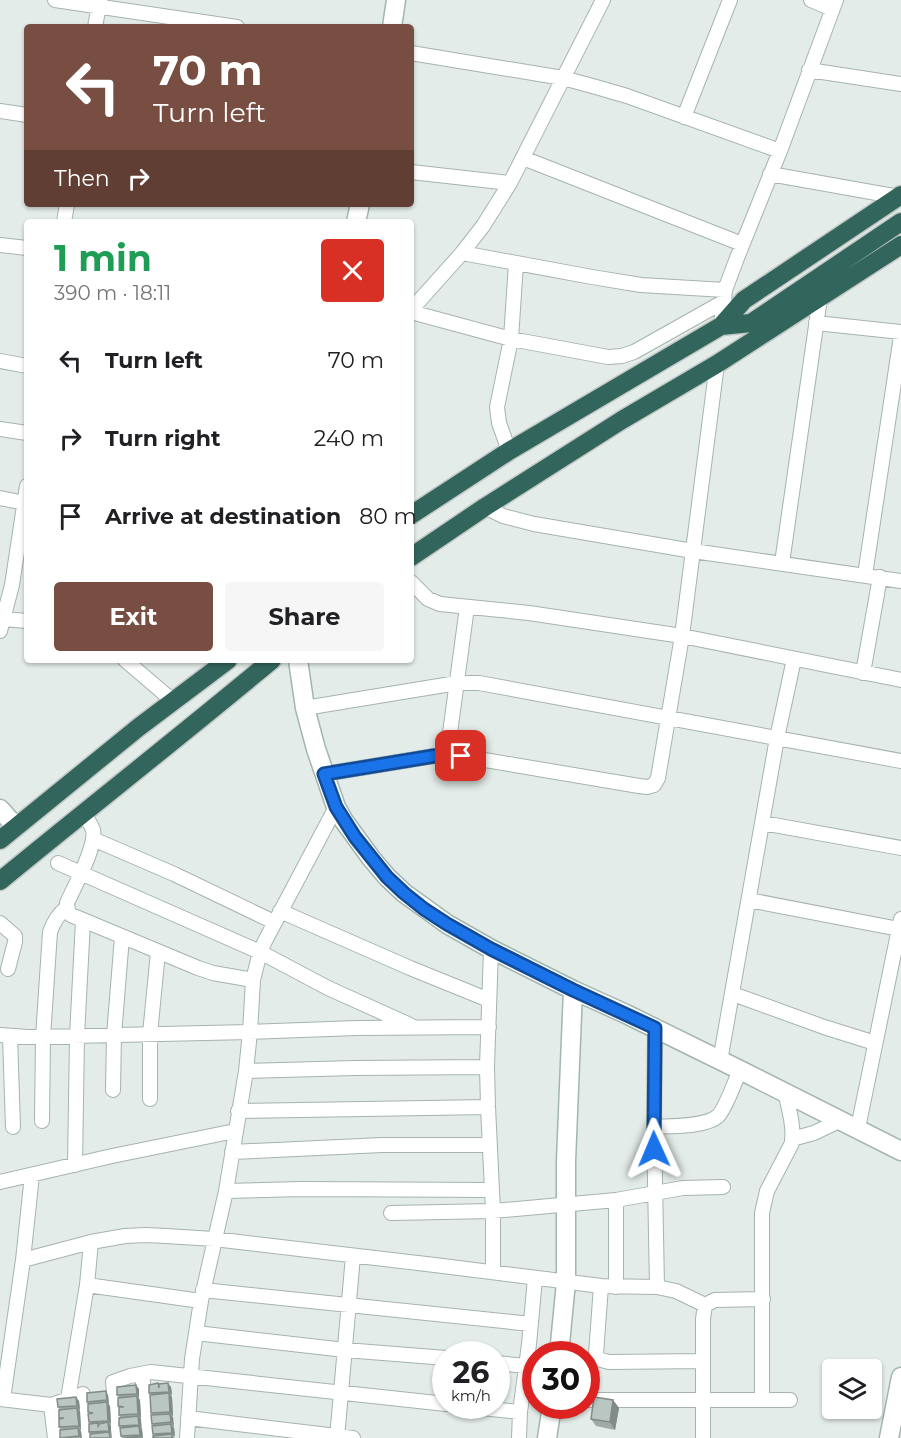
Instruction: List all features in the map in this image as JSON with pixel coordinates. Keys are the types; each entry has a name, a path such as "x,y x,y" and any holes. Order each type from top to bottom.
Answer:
{"highway":[{"path":"414,513 509,451 721,327 744,300 900,196"},
{"path":"721,327 751,323 901,222"},
{"path":"414,555 485,507 622,420 717,364 901,245"},
{"path":"0,840 224,663"},
{"path":"0,881 268,663"}],"street":[{"path":"56,0 99,3 220,24"},
{"path":"392,24 396,0"},
{"path":"414,308 462,253 510,183 603,0"},
{"path":"684,117 730,0"},
{"path":"721,327 724,296 742,244 780,151 834,4 811,0"},
{"path":"96,24 99,3"},
{"path":"414,53 563,78 627,96 780,151"},
{"path":"809,70 901,84"},
{"path":"0,111 24,115"},
{"path":"523,158 742,244"},
{"path":"414,172 510,183"},
{"path":"770,174 900,196"},
{"path":"0,245 24,248"},
{"path":"462,253 592,277 724,296"},
{"path":"509,451 499,423 497,407 511,339 516,263"},
{"path":"414,312 511,339 608,357 634,352 724,296"},
{"path":"782,562 820,298"},
{"path":"816,323 901,334 865,575"},
{"path":"0,361 24,365"},
{"path":"324,774 447,755 480,758 647,787 654,785 658,778 682,636 717,364"},
{"path":"0,429 24,433"},
{"path":"0,498 24,503"},
{"path":"24,507 7,575 2,625 24,621"},
{"path":"485,507 519,521 693,550 901,580"},
{"path":"863,673 880,577"},
{"path":"414,585 428,599 440,603 529,613 682,636 901,680"},
{"path":"447,755 467,607"},
{"path":"720,1061 777,738 794,659"},
{"path":"129,663 173,701"},
{"path":"298,663 305,708 336,807 371,858 404,893 447,924 491,949 901,1151"},
{"path":"305,708 457,683 479,683 901,761"},
{"path":"187,1438 196,1333 214,1239 226,1191 246,1071 253,980 260,952 277,916 336,807"},
{"path":"0,809 16,827"},
{"path":"84,813 93,830 93,839 91,850 67,903 71,915 198,968 253,980"},
{"path":"763,823 901,848"},
{"path":"93,839 277,916 489,1000"},
{"path":"58,863 260,952 328,988 413,1026"},
{"path":"749,900 900,924 896,970 875,1043 858,1128"},
{"path":"42,1121 43,1037 50,932 58,915 67,907"},
{"path":"75,1165 77,1036 84,921"},
{"path":"0,923 15,936 8,969"},
{"path":"113,1090 114,1035 122,937"},
{"path":"491,949 487,1067 493,1271"},
{"path":"150,1098 150,1034 158,952"},
{"path":"560,1341 566,1282 566,1161 573,990"},
{"path":"733,994 875,1043"},
{"path":"13,1127 5,1036 250,1032 413,1026 489,1027"},
{"path":"655,1028 657,1287"},
{"path":"246,1071 487,1067"},
{"path":"654,1127 702,1123 718,1116 740,1070"},
{"path":"762,1400 761,1224 767,1191 789,1150 792,1139 792,1125 785,1092"},
{"path":"238,1111 488,1107"},
{"path":"792,1139 814,1133 841,1120"},
{"path":"0,1182 235,1131"},
{"path":"232,1152 382,1145 490,1145"},
{"path":"32,1175 22,1260 6,1336 1,1399 51,1405 82,1394 88,1438"},
{"path":"391,1213 493,1211 616,1200 683,1188 723,1187"},
{"path":"226,1191 492,1190"},
{"path":"616,1200 616,1287"},
{"path":"22,1260 91,1242 146,1235 214,1239 493,1271 601,1286 657,1287 676,1291 705,1305"},
{"path":"68,1399 87,1285 91,1242"},
{"path":"337,1437 353,1256"},
{"path":"529,1341 536,1278"},
{"path":"87,1285 202,1296 349,1305 531,1324"},
{"path":"601,1286 596,1354 598,1359 609,1362 702,1361"},
{"path":"705,1305 714,1300 763,1299"},
{"path":"703,1438 702,1361 705,1305"},
{"path":"196,1333 345,1350 432,1357"},
{"path":"119,1438 113,1382 142,1374 163,1373 432,1403"},
{"path":"142,1374 149,1438"},
{"path":"889,1438 901,1377"},
{"path":"519,1438 522,1397"},
{"path":"600,1400 790,1400"},
{"path":"51,1405 55,1438"},
{"path":"510,1411 520,1412"},
{"path":"188,1418 353,1438"},
{"path":"547,1438 550,1419"}],"building":[{"path":"158,1383 159,1388 159,1384 168,1383 169,1392 149,1393 149,1385"},
{"path":"136,1385 137,1394 117,1395 117,1387"},
{"path":"106,1391 107,1400 87,1402 87,1393"},
{"path":"169,1393 170,1412 151,1413 150,1395"},
{"path":"137,1396 138,1414 119,1415 119,1407 124,1407 118,1406 118,1398"},
{"path":"76,1397 77,1406 58,1407 57,1399"},
{"path":"600,1398 613,1400 610,1422 591,1419 600,1419"},
{"path":"107,1402 108,1421 89,1422 88,1414 93,1413 88,1412 88,1404"},
{"path":"77,1408 79,1426 59,1427 59,1419 64,1418 59,1418 59,1410"},
{"path":"170,1414 171,1422 152,1424 151,1415"},
{"path":"138,1416 139,1425 119,1426 119,1418"},
{"path":"108,1422 109,1431 89,1432 89,1424 98,1423 98,1427 99,1424"},
{"path":"171,1424 172,1433 153,1434 152,1426"},
{"path":"139,1426 140,1435 121,1436 120,1428"},
{"path":"78,1428 79,1436 60,1438 60,1430"},
{"path":"109,1432 110,1438 90,1438 90,1434"},
{"path":"172,1434 172,1438 153,1438 153,1436"}],"route":[{"path":"461,756 434,756 324,774 336,807 355,837 387,877 424,909 491,949 655,1028 654,1149"}]}
